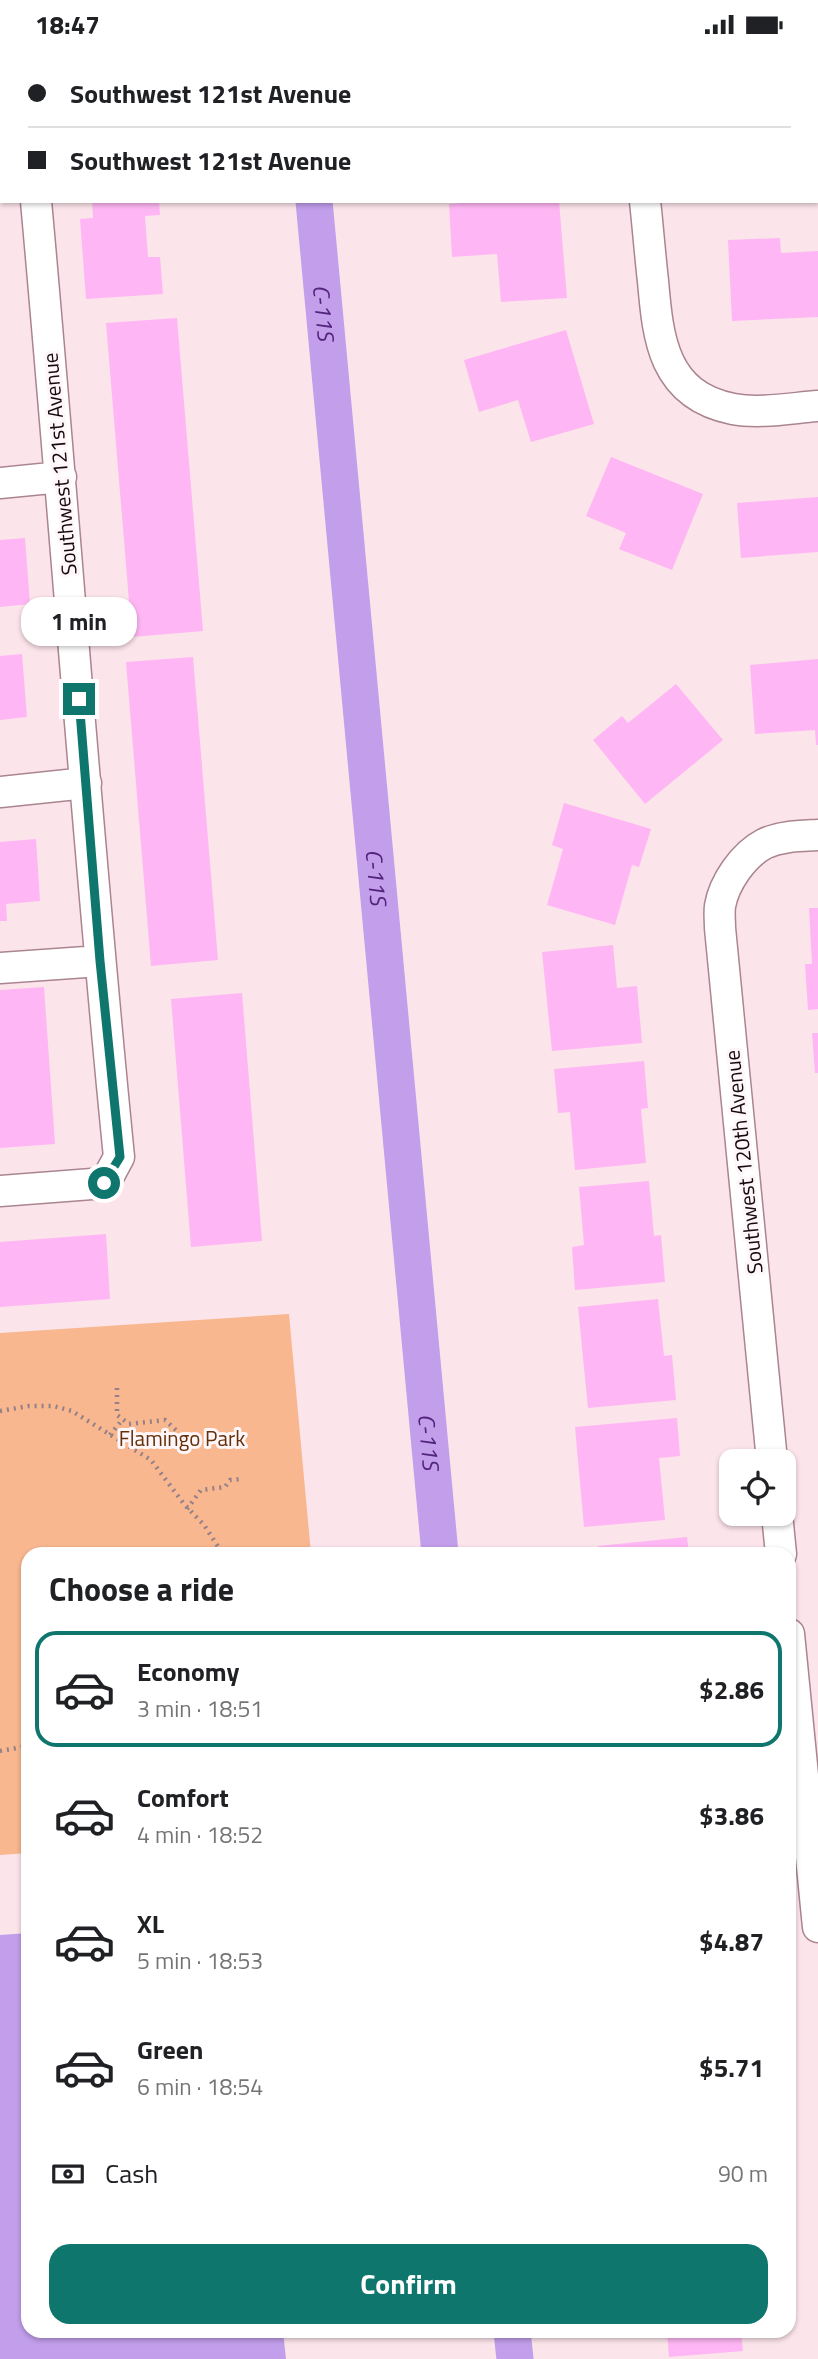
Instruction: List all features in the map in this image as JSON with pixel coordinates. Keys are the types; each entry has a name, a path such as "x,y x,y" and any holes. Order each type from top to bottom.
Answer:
{"street":[{"name":"Southwest 121st Avenue","path":"0,1191 104,1183 120,1157 100,961 36,203"},
{"path":"645,203 662,347 674,373 685,386 697,395 732,409 752,411 818,406"},
{"path":"0,483 61,477"},
{"path":"0,792 86,783"},
{"name":"Southwest 120th Avenue","path":"771,1449 720,928 720,905 739,867 751,853 766,843 790,837 818,835"},
{"path":"0,968 100,961"},
{"path":"779,1526 780,1547"},
{"path":"796,1705 818,1927"}],"path":[{"path":"117,1388 117,1415 129,1424 164,1420 178,1432 179,1443"},
{"path":"0,1411 29,1406 53,1406 72,1411 151,1460 187,1509 204,1525 218,1547"},
{"path":"110,1435 123,1419"},
{"path":"187,1509 201,1490 225,1487 230,1480 241,1479"},
{"path":"0,1751 21,1747"}],"green space":[{"name":"Flamingo Park","path":"289,1314 310,1547 21,1547 21,1854 0,1855 0,1333"}],"shaded area":[{"path":"21,1934 21,2338 284,2338 286,2359 0,2359 0,1935"}],"building":[{"path":"92,203 159,203 160,215 145,216 148,257 160,257 163,294 86,299 80,219 93,218"},
{"path":"559,203 567,298 501,302 497,254 452,257 449,204"},
{"path":"780,238 781,253 818,251 818,317 732,321 728,240"},
{"path":"177,318 203,631 132,637 106,323"},
{"path":"566,330 594,424 531,442 518,400 479,412 464,360"},
{"path":"611,457 703,494 672,570 619,549 626,533 586,516"},
{"path":"818,497 818,552 741,558 737,503"},
{"path":"25,538 30,604 0,607 0,540"},
{"path":"22,654 27,717 0,720 0,656"},
{"path":"193,657 218,960 151,966 126,662"},
{"path":"818,659 818,745 815,730 755,734 750,665"},
{"path":"676,684 723,740 645,804 593,740 622,716 628,723"},
{"path":"564,803 651,829 639,867 632,865 615,925 547,905 563,849 552,845"},
{"path":"36,839 40,901 6,904 7,921 0,921 0,842"},
{"path":"809,908 818,908 818,1009 808,1010 805,964 812,964"},
{"path":"613,945 617,988 637,986 642,1043 552,1051 542,952"},
{"path":"44,987 55,1144 0,1148 0,990"},
{"path":"242,993 262,1241 191,1247 171,999"},
{"path":"812,1033 818,1033 818,1073 815,1073"},
{"path":"644,1061 648,1108 641,1109 646,1163 575,1170 570,1112 558,1113 554,1069"},
{"path":"649,1181 654,1236 661,1235 665,1282 575,1290 572,1247 584,1245 579,1187"},
{"path":"106,1234 110,1299 0,1307 0,1242"},
{"path":"658,1299 664,1356 672,1355 676,1400 588,1408 578,1307"},
{"path":"677,1418 680,1456 659,1458 665,1520 584,1527 575,1427"},
{"path":"687,1537 688,1547 598,1547"},
{"path":"668,2338 742,2338 743,2351 669,2357"}],"waterway":[{"name":"C-11S","path":"314,203 439,1547"},
{"name":"C-11S","path":"513,2338 515,2359"}],"route":[{"path":"79,699 100,961 120,1157 104,1183"}]}
